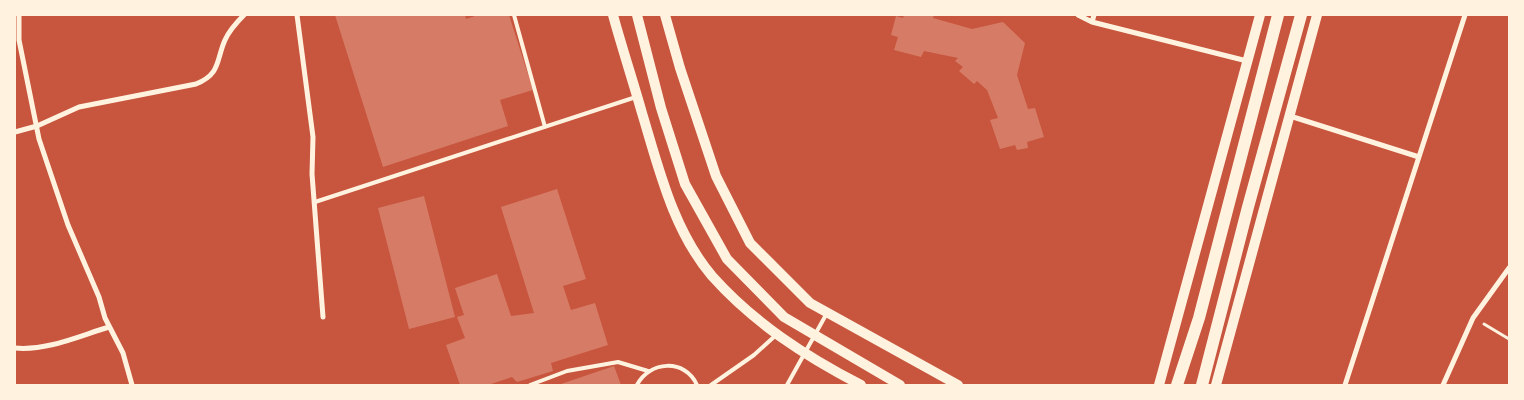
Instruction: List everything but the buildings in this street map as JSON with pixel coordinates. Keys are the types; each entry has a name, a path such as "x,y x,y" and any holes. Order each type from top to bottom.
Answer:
{"main road":[{"path":"614,15 659,171 678,224 711,275 750,314 776,335 805,354 861,385"},
{"path":"637,15 661,108 685,184 726,259 784,317 852,359 900,385"},
{"path":"666,15 680,68 716,176 750,243 810,303 958,385"},
{"path":"1159,385 1260,15"},
{"path":"1176,385 1199,318 1278,15"},
{"path":"1202,385 1248,207 1301,15"},
{"path":"1216,385 1317,15"}],"street":[{"path":"19,15 19,40 39,139 68,225 99,297 109,327 123,353 132,385"},
{"path":"15,132 37,126 79,108 206,80 218,64 229,32 244,15"},
{"path":"296,15 313,137 312,158 323,317"},
{"path":"1078,15 1092,22 1247,61"},
{"path":"1092,22 1094,15"},
{"path":"1345,385 1465,15"},
{"path":"1290,116 1419,157"},
{"path":"1443,385 1473,318 1509,268"},
{"path":"15,348 53,345 109,327"}],"lane":[{"path":"514,15 545,127"},
{"path":"315,202 637,97"},
{"path":"787,385 828,312"},
{"path":"711,385 754,355 776,335"},
{"path":"530,385 567,371 618,362 648,371 664,366 680,368 689,374 697,385"},
{"path":"637,385 648,371"}],"path":[{"path":"1473,318 1509,339"}]}
